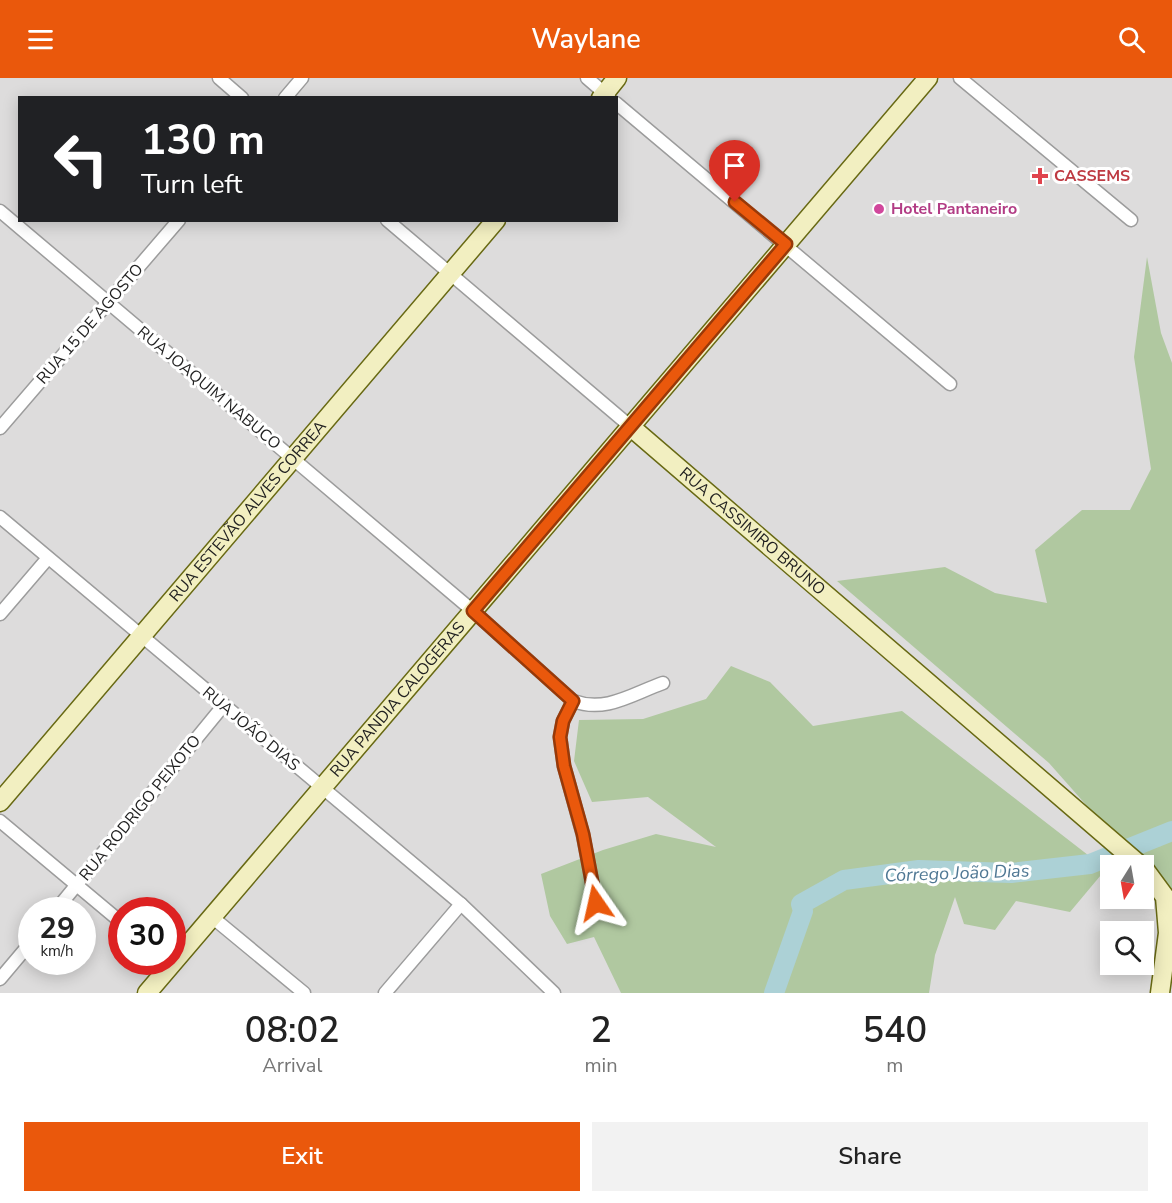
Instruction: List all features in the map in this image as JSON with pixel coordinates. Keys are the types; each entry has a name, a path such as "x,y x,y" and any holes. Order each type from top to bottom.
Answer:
{"main road":[{"path":"609,96 617,78"},
{"name":"RUA PANDIA CALOGERAS","path":"186,945 928,78"},
{"name":"RUA ESTEVÃO ALVES CORREA","path":"0,802 494,222"},
{"name":"RUA CASSIMIRO BRUNO","path":"631,427 1131,855"},
{"name":"RUA CASSIMIRO BRUNO","path":"1154,881 1166,897 1168,933 1160,993"},
{"name":"RUA PANDIA CALOGERAS","path":"147,993 160,975"}],"street":[{"path":"219,78 240,96"},
{"path":"287,96 302,78"},
{"path":"587,78 606,96"},
{"path":"960,78 1131,220"},
{"path":"618,106 786,244 950,384"},
{"name":"RUA JOAQUIM NABUCO","path":"0,211 473,611 573,701"},
{"name":"RUA 15 DE AGOSTO","path":"0,428 177,222"},
{"name":"RUA CASSIMIRO BRUNO","path":"389,222 631,427"},
{"name":"RUA JOÃO DIAS","path":"0,517 460,904 554,993"},
{"path":"0,614 48,558"},
{"path":"596,903 561,747 563,721 573,701 588,706 601,706 663,683"},
{"name":"RUA RODRIGO PEIXOTO","path":"67,897 223,706"},
{"path":"0,821 108,911"},
{"path":"385,993 460,904"},
{"path":"212,917 304,993"},
{"path":"0,979 18,958"}],"shaded area":[{"path":"0,78 1172,78 1172,993 0,993"}],"green space":[{"path":"1147,257 1161,333 1172,363 1172,902 1154,882 1154,855 1130,855 1049,763 837,581 945,567 995,593 1047,603 1035,550 1082,510 1130,510 1151,469 1134,357"},
{"path":"731,666 770,682 813,726 902,711 1100,864 1100,876 1070,912 1016,901 995,930 964,924 955,897 935,955 929,993 621,993 594,937 567,944 550,916 541,874 603,850 656,834 716,847 648,797 592,802 574,761 579,720 643,719 706,699"}],"waterway":[{"name":"Córrego João Dias","path":"774,993 803,911 801,904 844,880 919,870 1011,873 1090,864 1172,831"}],"place":[{"name":"CASSEMS","path":"1040,176"},
{"name":"Hotel Pantaneiro","path":"879,209"}],"route":[{"path":"596,903 583,834 564,766 560,737 563,721 573,701 473,611 786,244 735,202"}]}
